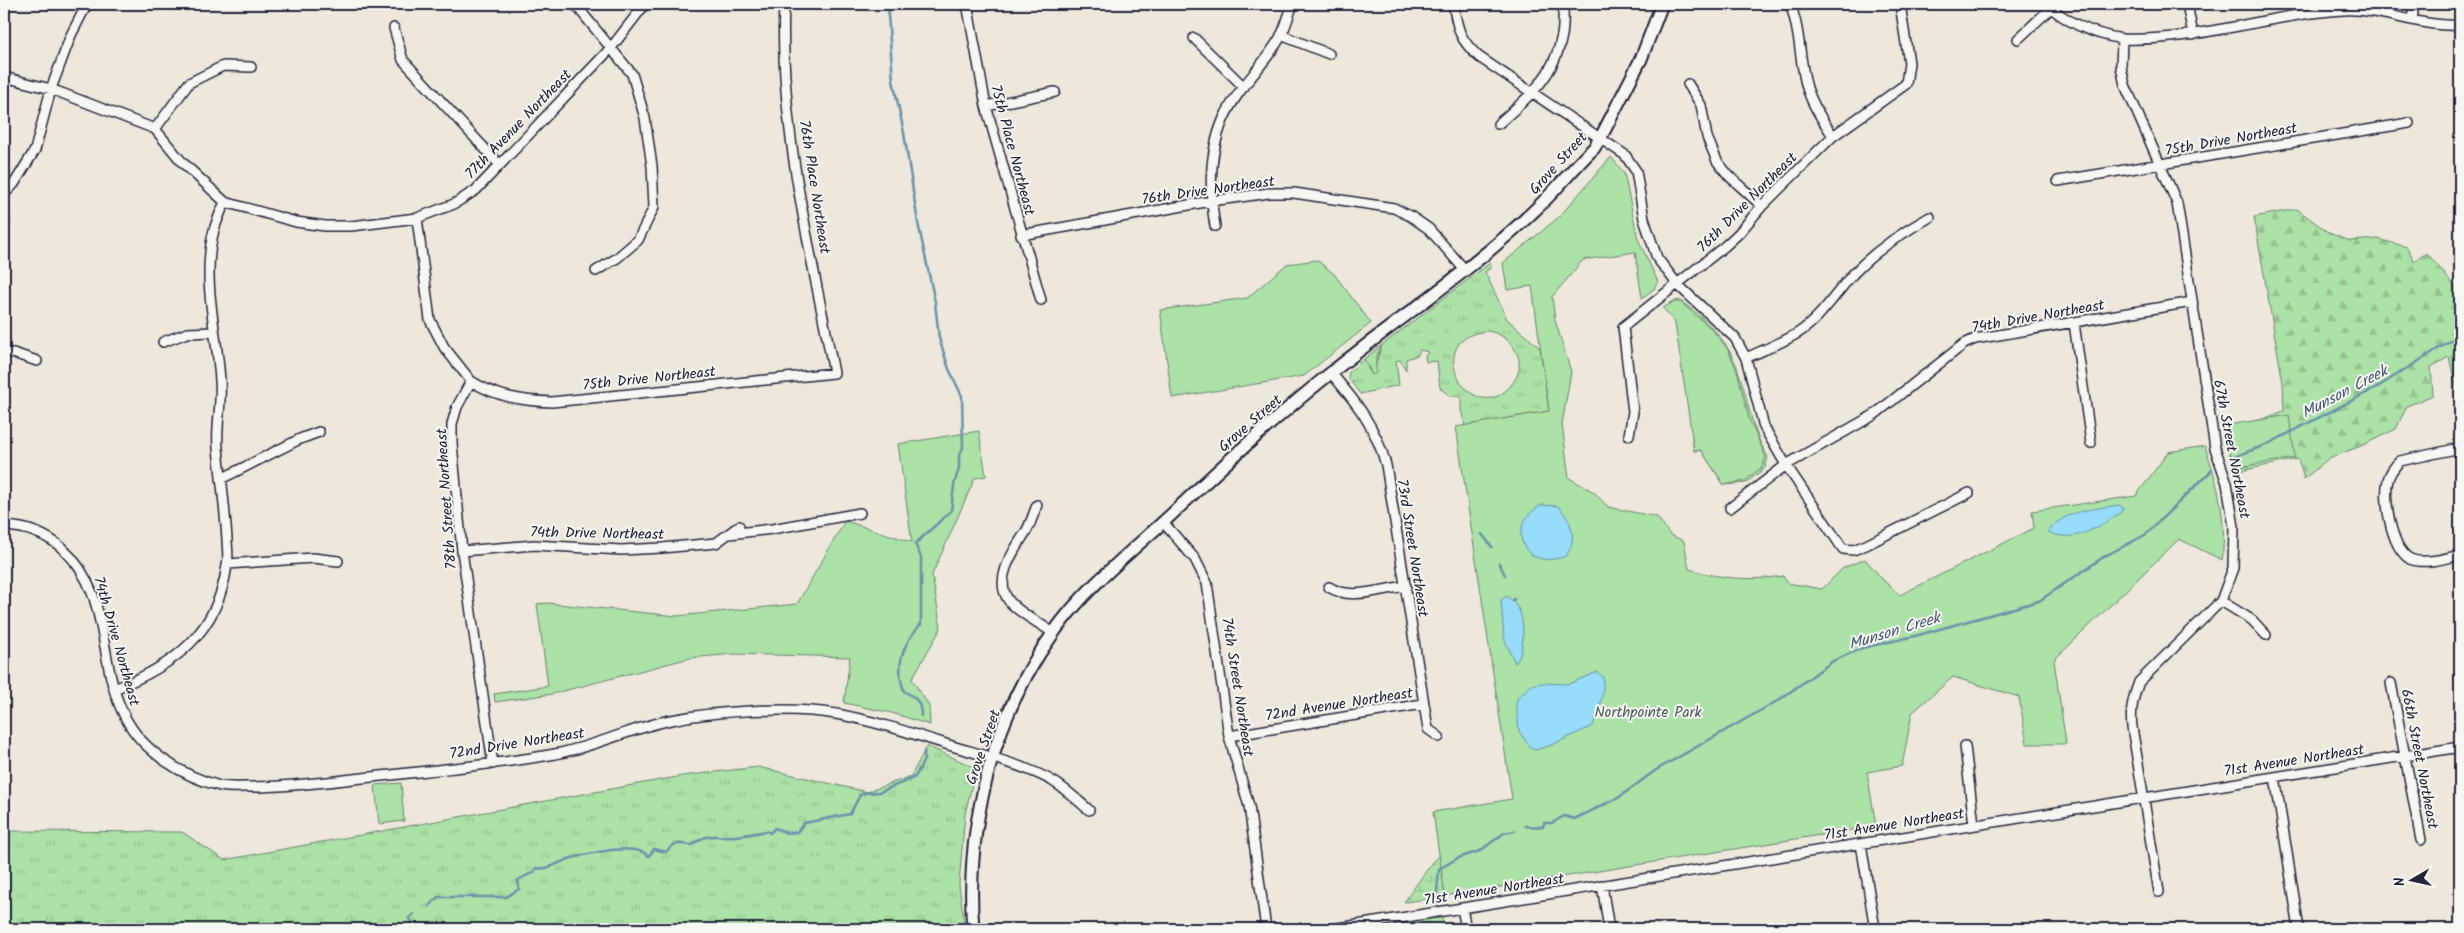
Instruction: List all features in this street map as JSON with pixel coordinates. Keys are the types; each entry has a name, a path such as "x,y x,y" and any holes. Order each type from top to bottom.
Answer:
{"street":[{"path":"4,194 14,184 35,150 51,88 71,35 87,4"},
{"path":"575,4 632,74 645,118 652,166 654,207 638,240 617,258 596,272"},
{"name":"77th Avenue Northeast","path":"4,77 51,88 155,129 182,162 225,202 296,222 326,226 351,226 417,218 454,204 476,190 611,48 645,4"},
{"name":"76th Place Northeast","path":"784,4 782,34 793,159 834,373"},
{"name":"75th Place Northeast","path":"969,4 968,9 986,106 1021,235 1041,300"},
{"path":"1215,226 1211,201 1212,164 1216,141 1225,117 1244,87 1282,35 1293,4"},
{"path":"1453,4 1458,33 1467,46 1479,57 1601,137 1625,155 1636,170 1649,238 1656,258 1678,285 1718,320 1735,338 1746,358 1764,427 1786,465 1842,549 1853,550 1866,545 1968,493"},
{"path":"1498,124 1534,93 1550,71 1562,35 1563,4"},
{"name":"Grove Street","path":"973,929 971,872 974,834 981,796 993,758 1026,678 1053,633 1091,588 1331,373 1465,270 1537,208 1594,148 1601,137 1637,67 1662,4"},
{"path":"1790,4 1796,19 1806,86 1813,104 1833,136"},
{"name":"76th Drive Northeast","path":"1629,435 1633,412 1623,326 1678,285 1740,233 1762,206 1833,136 1906,84 1909,63 1900,4"},
{"path":"2187,4 2193,35"},
{"path":"2306,4 2308,14"},
{"path":"2412,20 2414,4"},
{"path":"2018,39 2049,6 2080,26 2101,36 2122,39 2154,40 2193,35 2308,14 2345,10 2373,12 2446,26 2460,26"},
{"path":"394,28 403,60 499,164"},
{"path":"1282,35 1329,54"},
{"path":"1194,38 1244,87"},
{"name":"67th Street Northeast","path":"2122,39 2121,68 2125,85 2177,203 2215,448 2227,483 2234,527 2233,568 2222,601 2139,682 2130,711 2159,892"},
{"path":"155,129 189,83 223,66 252,67"},
{"path":"1688,84 1701,105 1707,137 1716,161 1729,176 1762,206"},
{"path":"986,106 1055,92"},
{"name":"75th Drive Northeast","path":"2058,181 2409,123"},
{"name":"76th Drive Northeast","path":"1021,235 1211,201 1269,193 1294,193 1394,208 1412,217 1429,229 1465,270"},
{"path":"114,689 140,679 169,663 195,640 207,624 218,599 228,564 217,437 220,380 209,278 209,258 214,230 225,202"},
{"path":"1746,358 1798,333 1810,323 1879,249 1906,230 1930,217"},
{"path":"417,218 430,320 444,347 471,381"},
{"name":"74th Drive Northeast","path":"1730,508 1786,465 1874,416 1964,344 1975,339 2192,302"},
{"path":"2074,323 2091,444"},
{"path":"163,342 187,333 214,332"},
{"path":"4,353 13,352 37,361"},
{"name":"75th Drive Northeast","path":"471,381 486,390 505,396 529,402 552,402 834,373"},
{"name":"73rd Street Northeast","path":"1331,373 1360,407 1381,446 1386,465 1428,729 1440,737"},
{"name":"78th Street Northeast","path":"471,381 457,407 452,424 452,443 462,551 493,764"},
{"path":"221,479 300,439 319,432"},
{"path":"2460,448 2400,461 2388,478 2385,493 2395,537 2402,550 2411,559 2427,561 2460,555"},
{"path":"1037,504 1028,528 1008,560 1004,578 1005,592 1009,600 1053,633"},
{"name":"74th Drive Northeast","path":"728,534 772,529 860,512"},
{"name":"74th Street Northeast","path":"1163,522 1195,559 1207,583 1229,736 1249,806 1266,929"},
{"name":"74th Drive Northeast","path":"4,526 20,527 38,532 56,542 74,559 86,576 97,608 114,689 126,719 153,752 197,780 225,787"},
{"name":"74th Drive Northeast","path":"462,551 534,545 621,550 662,548 716,543 739,526"},
{"path":"228,564 313,558 338,561"},
{"path":"1328,587 1336,593 1347,595 1406,586"},
{"path":"2222,601 2252,620 2266,635"},
{"name":"66th Street Northeast","path":"2391,683 2421,840"},
{"name":"72nd Avenue Northeast","path":"1229,736 1424,704"},
{"name":"72nd Drive Northeast","path":"225,787 272,787 493,764 596,745 631,730 673,719 741,712 797,710 834,713 890,727 993,758 1052,781 1088,810"},
{"path":"1965,746 1974,825"},
{"name":"71st Avenue Northeast","path":"1332,929 2460,747"},
{"path":"2275,777 2299,929"},
{"path":"1861,844 1875,929"},
{"path":"1602,886 1609,929"},
{"path":"1462,908 1466,929"}],"green space":[{"name":"Northpointe Park","path":"1611,157 1624,173 1638,239 1658,282 1654,289 1642,298 1635,252 1583,260 1552,297 1555,320 1571,372 1562,424 1569,478 1594,492 1608,507 1657,517 1670,535 1684,541 1689,569 1736,578 1783,576 1788,583 1822,589 1843,568 1865,559 1883,580 1900,595 2034,528 2032,511 2136,496 2168,452 2205,446 2220,502 2223,531 2222,560 2179,539 2054,660 2066,744 2027,744 2019,697 1953,677 1912,713 1902,766 1867,772 1876,826 1445,896 1433,812 1512,799 1456,427 1549,411 1532,286 1507,290 1503,263 1559,217"},
{"path":"2297,209 2329,233 2350,241 2378,239 2407,247 2414,261 2427,253 2457,289 2460,314 2460,395 2458,396 2449,357 2431,367 2433,395 2407,406 2396,429 2361,446 2329,458 2304,479 2298,459 2235,472 2227,444 2252,423 2284,411 2283,383 2254,217"},
{"path":"1317,260 1334,274 1371,323 1304,376 1172,398 1160,310 1247,298 1287,264"},
{"path":"1490,263 1492,267 1485,272 1507,319 1540,348 1549,411 1465,426 1461,410 1461,397 1450,396 1440,388 1437,361 1426,362 1425,356 1429,352 1420,350 1418,355 1406,359 1406,370 1400,360 1396,361 1399,385 1360,394 1348,378 1349,372 1364,359 1372,375 1382,345","holes":["1487,331 1504,337 1516,350 1519,358 1519,367 1517,376 1512,384 1497,396 1482,398 1468,391 1459,379 1454,364 1456,349 1466,337"]},
{"path":"2457,264 2460,264 2460,314"},
{"path":"1679,300 1714,330 1734,359 1742,381 1753,424 1768,457 1765,468 1746,483 1724,485 1701,450 1694,451 1692,439 1715,451 1669,303"},
{"path":"1673,302 1680,302 1712,329 1727,348 1737,370 1749,419 1766,457 1762,467 1745,481 1724,485 1701,450 1694,451 1675,323 1663,308"},
{"path":"1382,345 1376,358 1376,373 1372,375 1364,359"},
{"path":"2289,415 2295,458 2234,468 2222,426"},
{"path":"979,431 986,476 975,478 932,575 941,628 912,679 929,706 930,725 892,713 844,703 850,657 734,654 690,658 552,694 495,702 494,694 548,686 537,604 547,603 677,616 797,604 845,521 912,542 898,444"},
{"path":"927,746 976,768 965,814 959,884 965,929 4,929 4,831 182,832 224,860 682,776 758,767 867,792 911,776"},
{"path":"401,783 404,821 379,824 375,785"},
{"path":"1450,847 1450,891 1444,897 1404,902 1431,864"},
{"path":"1442,918 1445,929 1413,929 1410,925 1417,920"}],"water":[{"path":"1542,505 1558,506 1570,524 1572,543 1566,556 1550,559 1538,558 1528,552 1523,544 1521,534 1524,523 1531,513"},
{"path":"2119,505 2123,508 2121,512 2087,532 2068,536 2048,532 2062,519 2071,515"},
{"path":"1507,596 1519,610 1522,624 1523,639 1521,653 1515,663 1504,638 1501,600"},
{"path":"1597,672 1603,677 1603,690 1600,708 1593,726 1549,746 1535,750 1529,746 1519,731 1516,703 1518,697 1532,685 1542,683 1569,684"}],"waterway":[{"path":"890,4 888,15 893,80 904,133 918,223 935,302 939,338 949,369 962,396 963,448 959,456 959,468 954,485 951,511 915,544 921,557 921,624 905,647 900,673 904,691 917,700 921,716"},
{"name":"Munson Creek","path":"2234,457 2268,444 2376,388 2460,335"},
{"name":"Munson Creek","path":"1525,826 1543,827 1544,823 1552,823 1564,816 1574,819 1618,798 1656,770 1779,700 1833,661 1862,648 1915,636 2039,601 2105,556 2145,535 2212,470"},
{"path":"1482,534 1492,547"},
{"path":"1499,563 1505,575"},
{"path":"429,906 438,897 506,897 519,889 518,880 534,872 536,868 550,867 568,859 590,854 623,849 642,852 649,856 654,849 666,852 675,844 692,845 704,838 713,836 736,836 767,831 770,833 775,828 787,833 797,832 804,823 850,814 860,795 864,793 880,792 915,777 924,760 924,751"},
{"name":"Munson Creek","path":"1437,892 1439,869 1458,858 1480,851 1504,833 1515,831"},
{"path":"410,929 413,923 409,918 414,914"}]}
